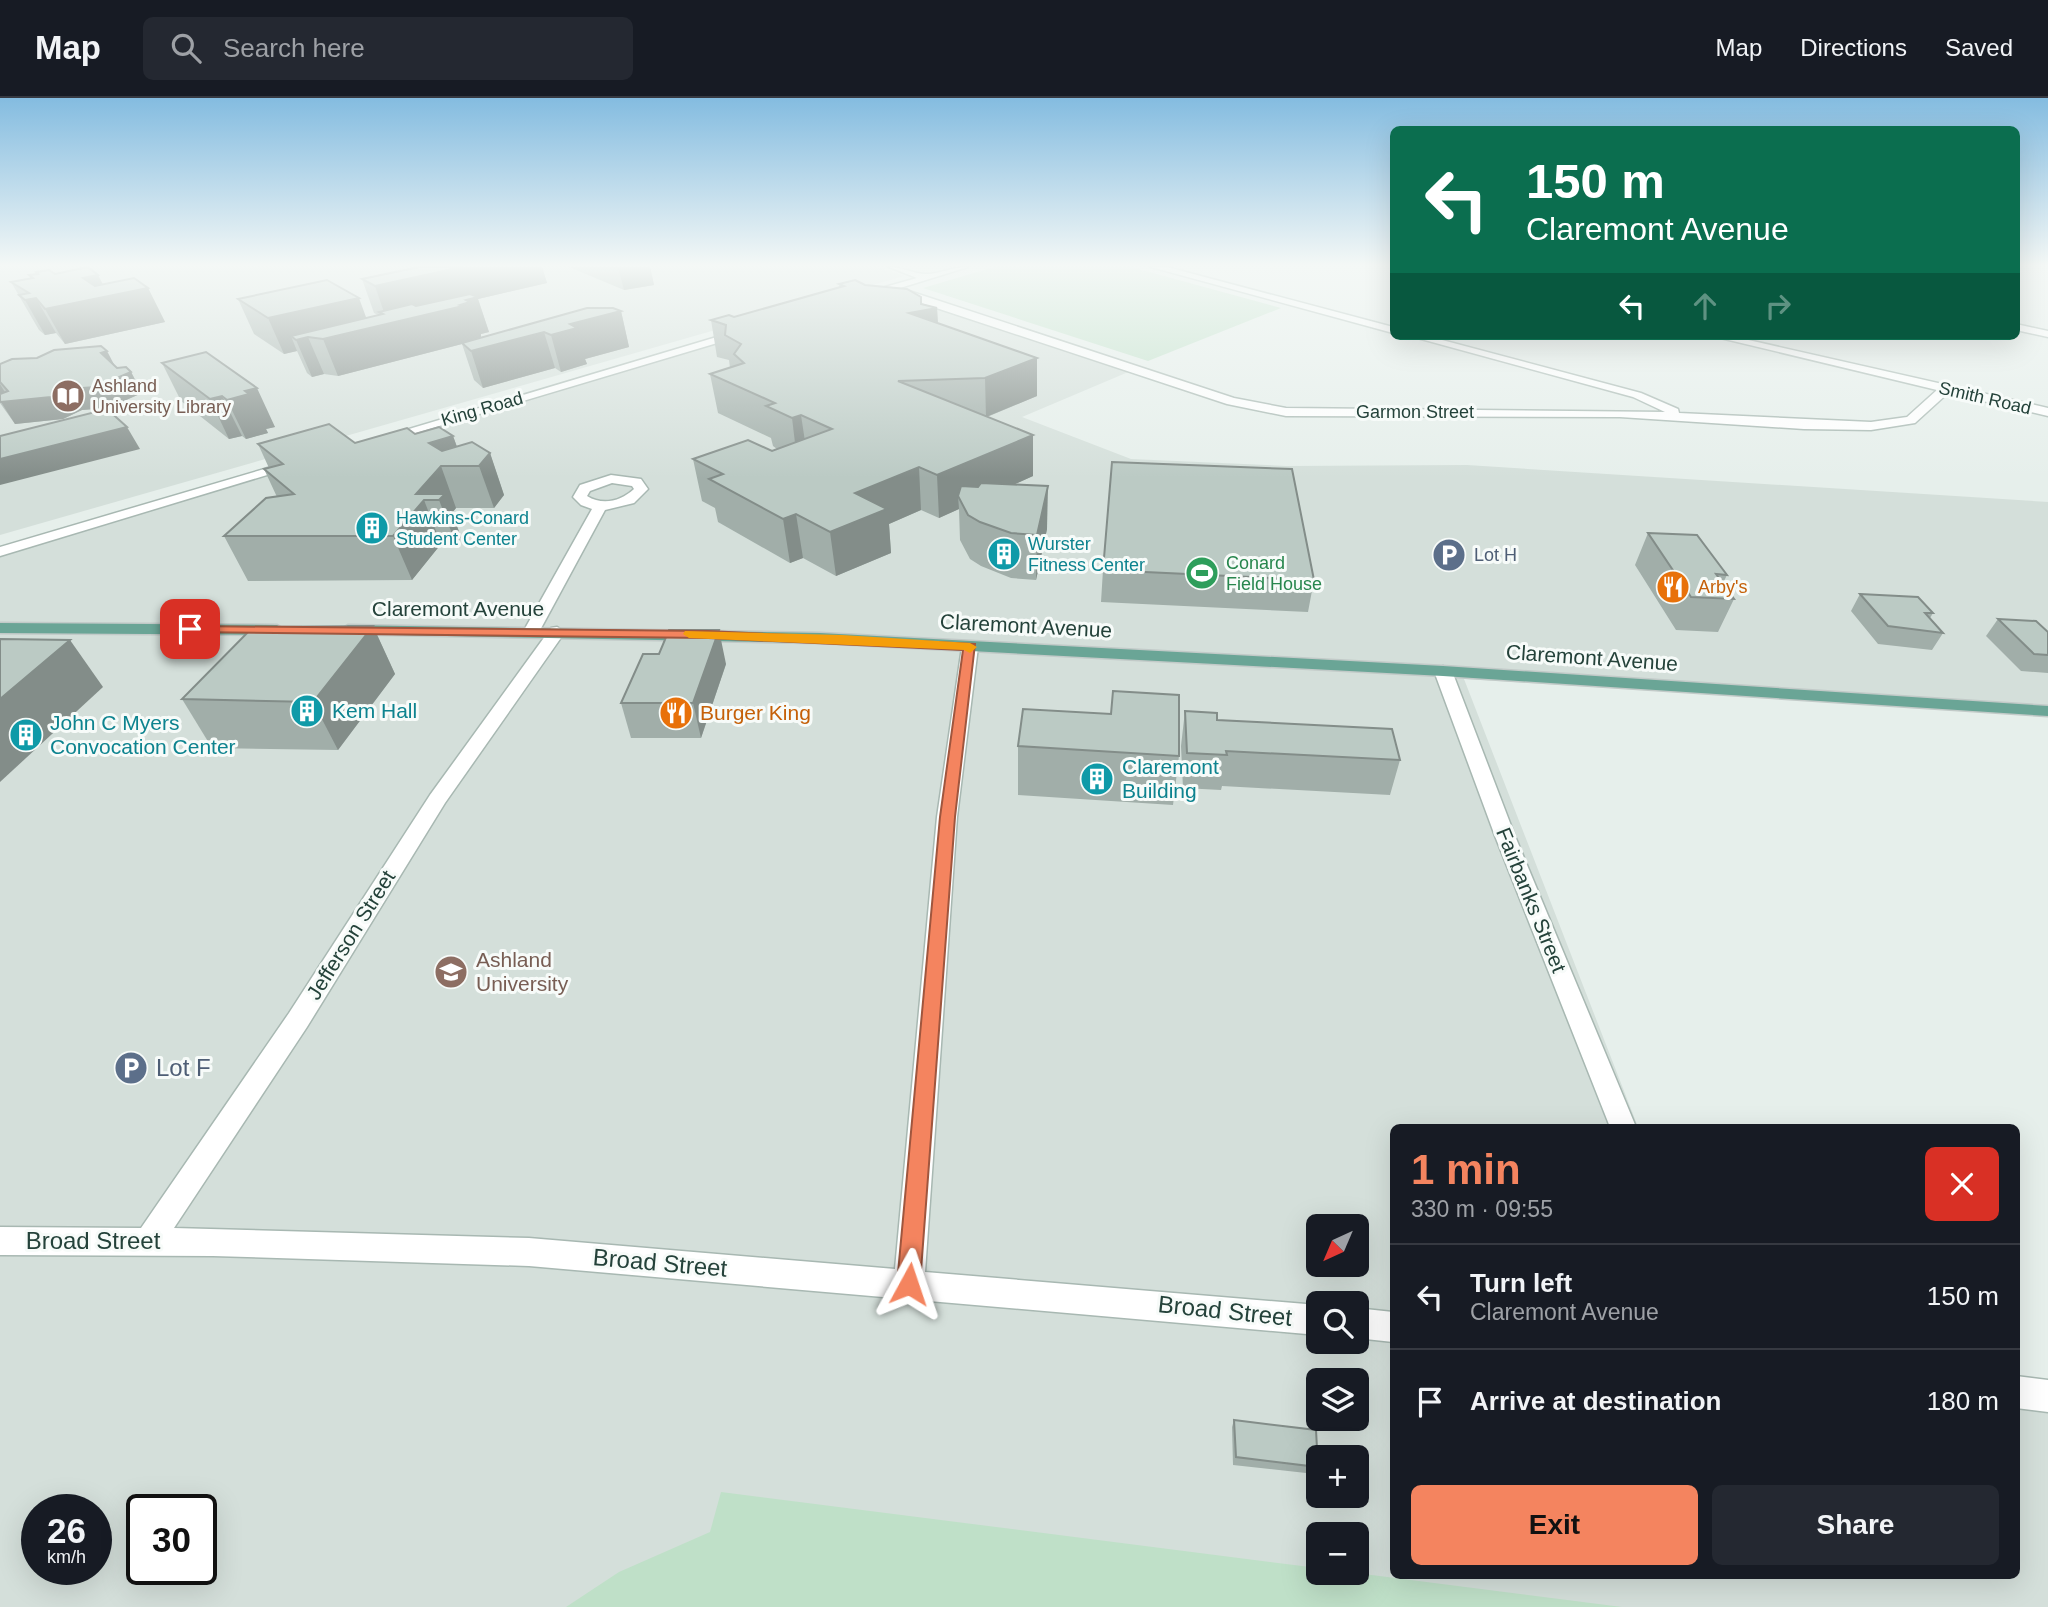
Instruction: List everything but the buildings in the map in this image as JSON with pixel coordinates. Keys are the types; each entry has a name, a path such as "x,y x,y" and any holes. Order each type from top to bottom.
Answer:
{"main road":[{"path":"0,628 299,630"},
{"name":"Claremont Avenue","path":"327,630 808,637 1443,671 2048,711"}],"street":[{"name":"King Road","path":"376,440 725,337"},
{"name":"Garmon Street","path":"1033,337 1254,408 1286,412 1567,412 1804,425 1900,423 1920,414 1945,389"},
{"path":"1430,340 1637,395 1663,405 1682,417"},
{"name":"Smith Road","path":"1734,340 2048,412"},
{"path":"0,552 311,459"},
{"path":"531,632 601,505"},
{"name":"Jefferson Street","path":"149,1241 291,1031 437,800 557,632"},
{"path":"909,1284 947,817 970,647"},
{"name":"Fairbanks Street","path":"1443,671 1505,836 1622,1124"},
{"name":"Broad Street","path":"0,1241 149,1241 529,1252 1306,1319"},
{"path":"1369,1325 1390,1327"},
{"path":"2020,1392 2048,1396"}],"shaded area":[{"path":"0,337 690,337 0,535"},
{"name":"Ashland University","path":"737,337 1032,337 1133,370 1022,417 1131,459 1286,466 1467,465 2048,502 2048,715 1464,679 1637,1124 1390,1124 1390,1579 2020,1579 2020,1397 2048,1400 2048,1607 0,1607 0,554"}],"green space":[{"path":"1075,337 1207,337 1148,361"},
{"path":"721,1492 1306,1566 1306,1585 1369,1585 1369,1575 1622,1607 566,1607 619,1572 710,1532"}],"slow traffic":[{"path":"689,634 842,639 970,647 970,650"}],"place":[{"name":"Ashland University Library","path":"68,396"},
{"name":"Hawkins-Conard Student Center","path":"372,528"},
{"name":"Wurster Fitness Center","path":"1004,554"},
{"name":"Lot H","path":"1449,555"},
{"name":"Conard Field House","path":"1202,573"},
{"name":"Arby's","path":"1673,587"},
{"name":"Kem Hall","path":"307,711"},
{"name":"Burger King","path":"676,713"},
{"name":"John C Myers Convocation Center","path":"26,735"},
{"name":"Claremont Building","path":"1097,779"},
{"name":"Ashland University","path":"451,972"},
{"name":"Lot F","path":"131,1068"}],"route":[{"path":"190,629 708,634 970,647 947,817 909,1284"}]}
